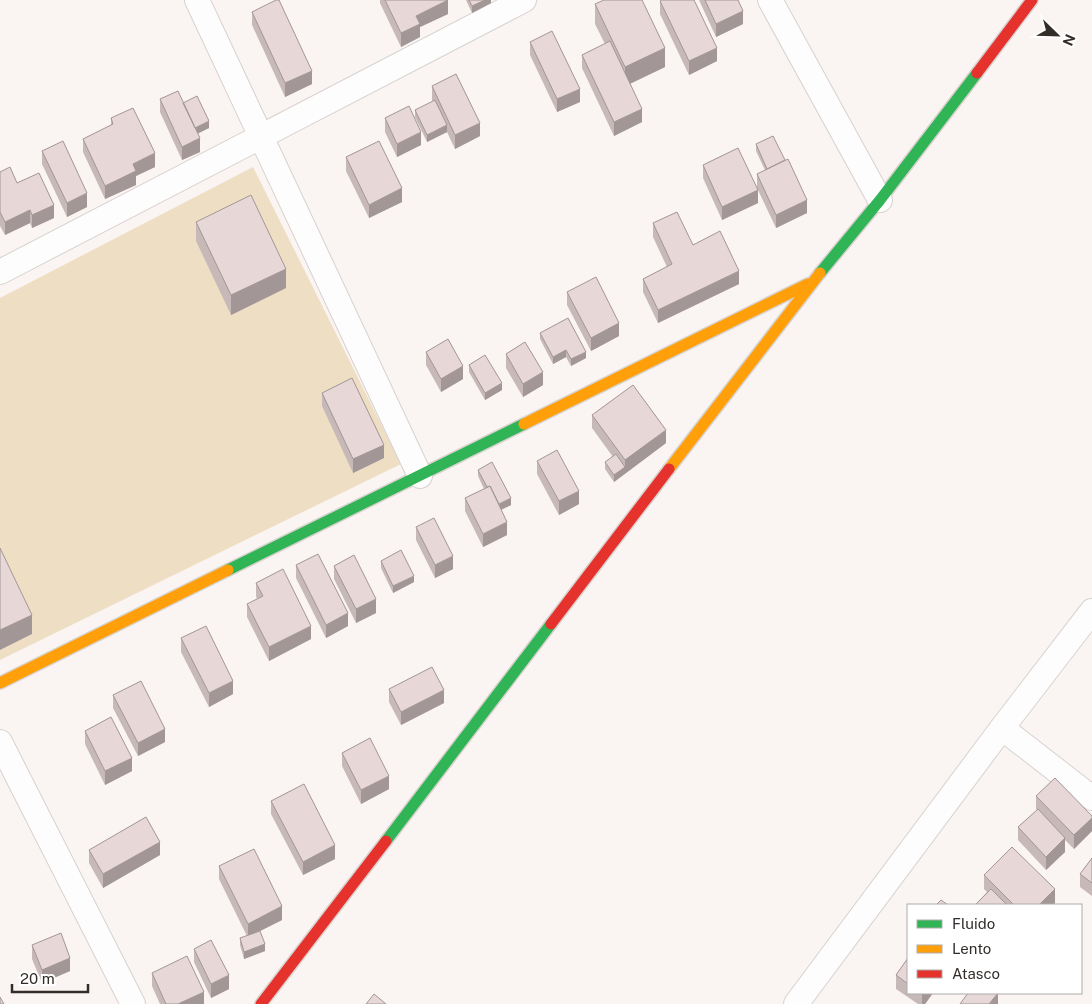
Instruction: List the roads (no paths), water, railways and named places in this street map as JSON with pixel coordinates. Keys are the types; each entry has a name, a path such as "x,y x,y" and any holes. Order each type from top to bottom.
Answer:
{"street":[{"path":"197,0 420,476"},
{"path":"0,272 524,0"},
{"path":"770,0 880,200"},
{"path":"261,1004 813,281 880,200 1032,0"},
{"path":"0,683 813,281"},
{"path":"796,1004 1092,610"},
{"path":"1002,728 1092,798"},
{"path":"0,742 133,1004"}]}
